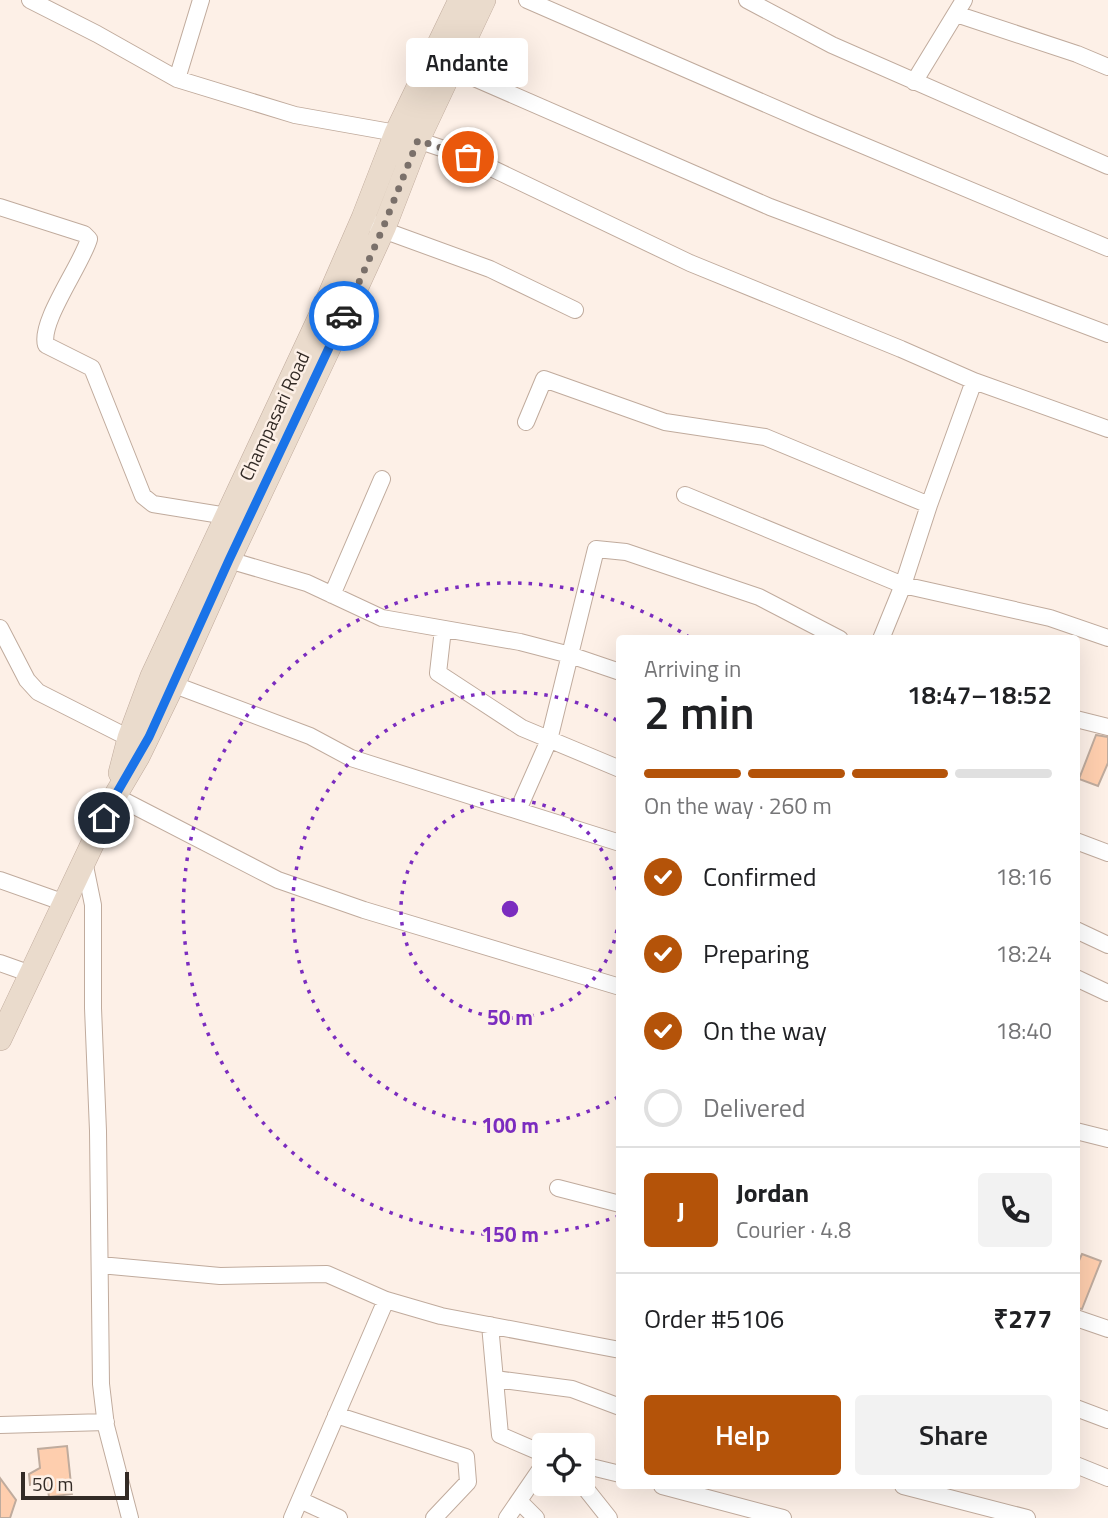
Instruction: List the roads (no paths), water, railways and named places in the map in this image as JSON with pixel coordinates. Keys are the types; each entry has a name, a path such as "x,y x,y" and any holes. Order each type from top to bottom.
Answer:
{"main road":[{"name":"Champasari Road","path":"0,1039 115,796 149,737 173,685 219,557 227,516 322,312 418,140 460,0"},
{"name":"Champasari Road","path":"115,796 129,738 152,676 219,557 330,346 373,223 396,133 484,0"}],"street":[{"path":"30,0 177,79 295,115 396,133 468,157 690,263 974,381 1108,429"},
{"path":"177,79 201,0"},
{"path":"527,0 1108,248"},
{"path":"747,0 832,45 1108,166"},
{"path":"914,82 960,7 1108,67"},
{"path":"442,64 770,206 1108,334"},
{"path":"0,207 85,234 89,239 50,320 44,340 46,345 92,368 143,496 153,504 227,516"},
{"path":"373,223 394,234 490,269 575,310"},
{"path":"526,422 544,379 666,422 765,437 929,505"},
{"path":"883,635 903,585 974,381"},
{"path":"332,595 382,479"},
{"path":"685,495 903,585 1049,618 1108,638"},
{"path":"517,810 549,740 596,549 626,552 759,597 832,635"},
{"path":"219,557 307,583 382,618 520,642 616,671"},
{"path":"0,628 27,680 38,692 129,738"},
{"path":"443,629 438,673 522,728 616,767"},
{"path":"152,676 310,736 351,758 616,842"},
{"path":"1080,720 1108,727"},
{"path":"115,796 278,880 364,910 616,986"},
{"path":"1080,842 1108,853"},
{"path":"84,861 93,905 93,1008 99,1131 101,1384 106,1422 130,1518"},
{"path":"0,880 65,902"},
{"path":"1080,932 1108,945"},
{"path":"0,963 31,974"},
{"path":"1080,980 1108,993"},
{"path":"1080,1132 1108,1139"},
{"path":"558,1188 616,1203"},
{"path":"100,1265 220,1276 327,1274 386,1300 441,1316 616,1349"},
{"path":"292,1518 386,1300"},
{"path":"1080,1319 1108,1329"},
{"path":"490,1325 500,1435 532,1449"},
{"path":"495,1379 572,1389 616,1406"},
{"path":"1080,1410 1108,1420"},
{"path":"337,1415 467,1457 468,1482 434,1518"},
{"path":"0,1425 106,1422"},
{"path":"1080,1467 1108,1478"},
{"path":"595,1468 616,1474"},
{"path":"507,1518 532,1482"},
{"path":"673,1489 783,1518"},
{"path":"914,1489 1027,1518"},
{"path":"592,1496 609,1518"},
{"path":"300,1500 339,1518"},
{"path":"519,1501 536,1518"}],"place":[{"name":"Andante","path":"468,157"}]}
